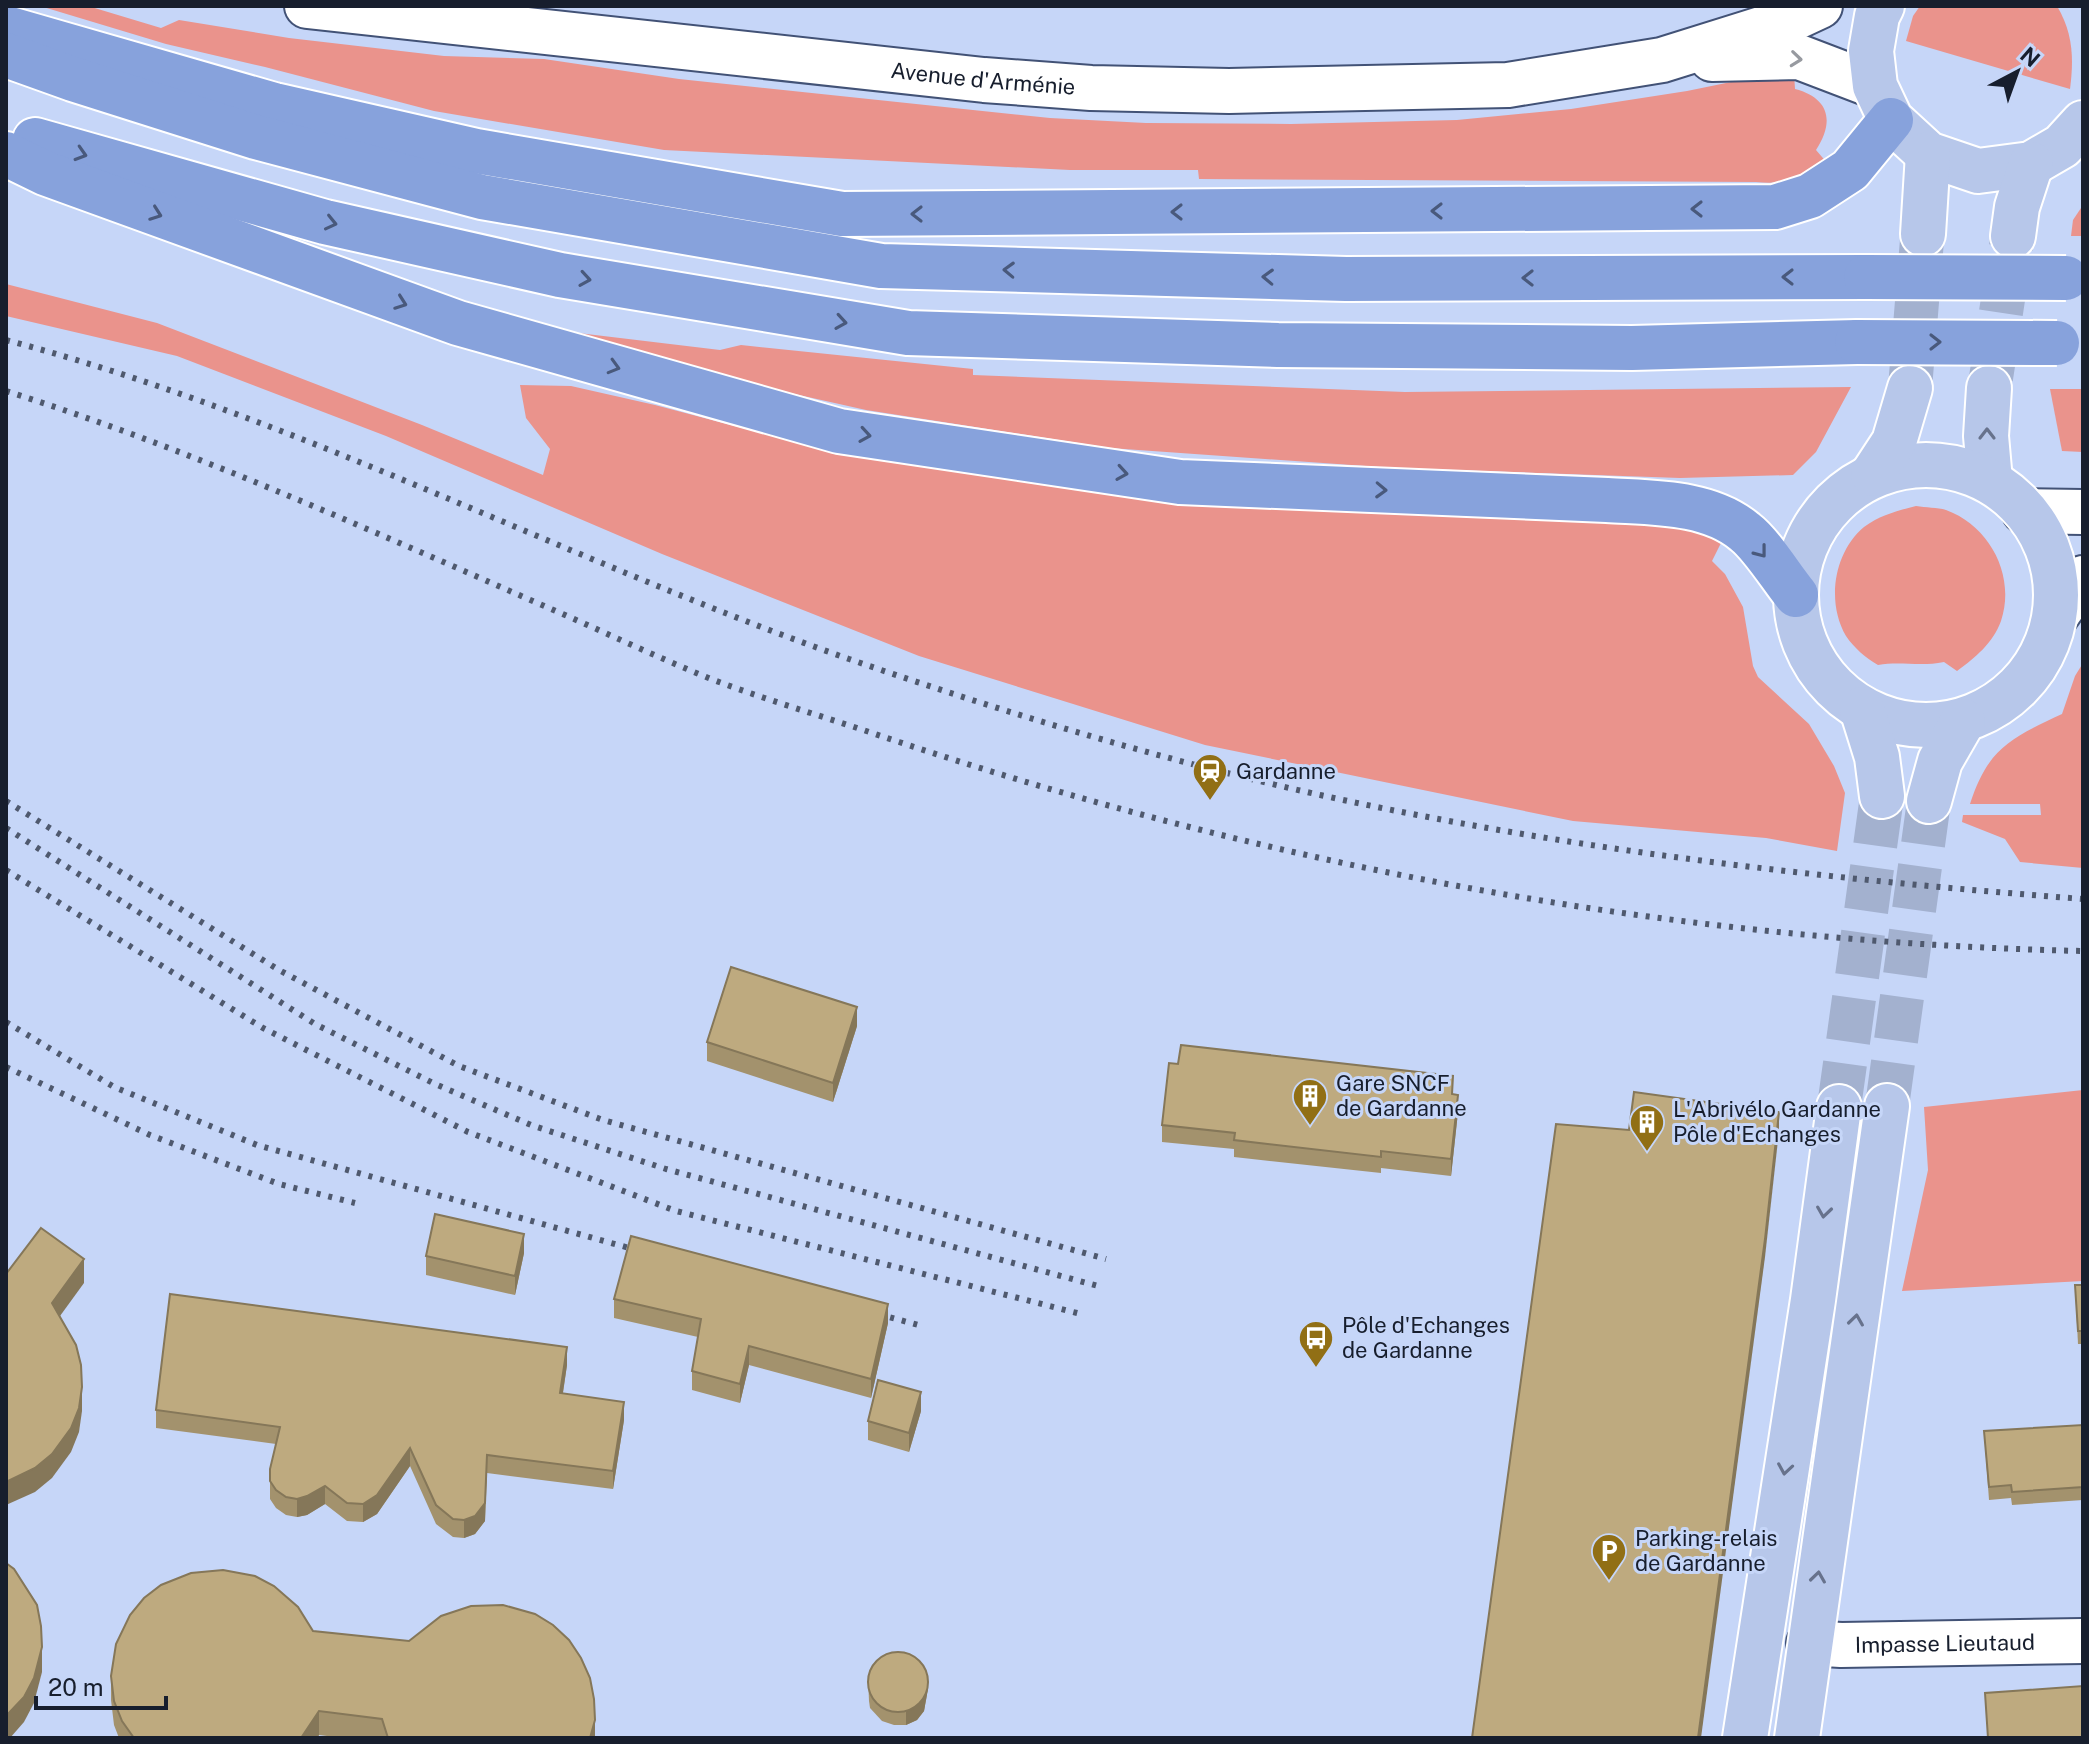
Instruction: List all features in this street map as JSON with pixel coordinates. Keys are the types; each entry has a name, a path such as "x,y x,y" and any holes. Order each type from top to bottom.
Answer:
{"highway":[{"path":"6,28 274,105 476,151 842,214 1775,207 1810,196 1850,170 1883,103"},
{"path":"6,55 256,137 482,197 881,266 1346,279 2074,278"},
{"path":"6,131 325,222 545,272 908,333 1309,345 1632,348 1857,342 2070,343"},
{"path":"6,154 59,178 458,323 839,431 1180,482 1678,505 1720,517 1746,532 1796,595"}],"main road":[{"path":"1882,6 1877,16 1871,51 1883,103 1928,154 1978,171 2031,164 2062,146 2083,123"},
{"path":"1923,234 1928,154"},
{"path":"2013,236 2017,207 2031,164"},
{"path":"1873,474 1894,442 1910,388"},
{"path":"1989,388 1986,436 1990,481"},
{"path":"1913,464 1953,466 1990,481 2020,502 2051,555 2056,616 2045,651 2025,682 1997,706 1963,721 1911,725 1862,709 1827,680 1804,640 1796,595 1805,546 1832,503 1873,474 1913,464"},
{"path":"1862,709 1877,757 1882,796"},
{"path":"1929,801 1940,761 1963,721"},
{"path":"1797,1738 1887,1106"},
{"path":"1745,1738 1813,1300 1839,1107"}],"street":[{"name":"Avenue d'Arménie","path":"307,6 984,80 1142,90 1508,85 1662,60 1799,57 1883,103"},
{"name":"Avenue d'Arménie","path":"1662,60 1790,20 1820,6"},
{"path":"2024,511 2083,512"},
{"path":"2056,616 2083,578"},
{"name":"Impasse Lieutaud","path":"1809,1643 2083,1641"}],"shaded area":[{"path":"40,6 88,6 161,28 179,20 289,38 444,56 544,59 679,79 1050,118 1146,123 1457,120 1571,109 1687,91 1775,73 1794,73 1795,89 1815,98 1825,112 1826,130 1816,150 1828,164 1793,179 1767,183 1199,179 1198,170 1070,170 664,150 434,111 166,44"},
{"path":"1920,6 2057,6 2071,46 2070,89 1906,41 1913,16"},
{"path":"2083,205 2083,236 2071,236 2073,220"},
{"path":"6,284 157,323 543,475 550,449 526,418 520,385 571,386 780,438 960,472 1171,501 1692,527 1724,537 1712,561 1725,574 1743,607 1753,666 1758,677 1809,724 1834,766 1845,793 1837,851 1766,838 1573,821 1205,745 919,656 662,554 386,436 177,356 6,316"},
{"path":"570,332 720,350 741,345 973,369 973,375 1405,392 1851,387 1816,452 1793,475 1680,478 1394,468 1110,448 866,410 682,369"},
{"path":"2050,389 2083,389 2083,452 2062,451"},
{"path":"1916,506 1943,509 1962,518 1987,540 2002,570 2005,604 1998,629 1983,649 1957,671 1944,662 1878,665 1860,652 1846,636 1836,608 1836,578 1854,537 1876,519"},
{"path":"2083,663 2083,868 2020,862 2005,839 1962,822 1963,815 2041,815 2040,804 1970,804 1985,770 2004,747 2029,730 2062,714 2075,676"},
{"path":"2083,1090 2083,1281 1902,1291 1928,1170 1924,1107"}],"building":[{"path":"731,967 857,1007 833,1083 707,1042"},
{"path":"1181,1045 1453,1076 1452,1094 1458,1095 1451,1159 1381,1151 1381,1157 1234,1140 1235,1133 1162,1125 1169,1063 1178,1064"},
{"name":"Parking-relais de Gardanne","path":"1634,1092 1779,1112 1765,1239 1698,1738 1472,1738 1556,1124 1629,1130"},
{"path":"435,1214 524,1234 515,1276 426,1256"},
{"path":"41,1228 84,1259 52,1303 76,1345 82,1387 79,1408 71,1428 52,1454 35,1468 6,1482 6,1274"},
{"path":"631,1236 888,1304 871,1379 749,1346 740,1384 692,1371 701,1319 614,1299"},
{"path":"2075,1285 2083,1285 2083,1331 2078,1331"},
{"path":"170,1294 567,1347 560,1393 624,1402 613,1471 487,1455 485,1503 475,1516 464,1520 453,1519 436,1505 410,1448 377,1495 363,1504 347,1503 325,1486 297,1499 286,1497 270,1481 280,1427 156,1410"},
{"path":"878,1380 921,1392 909,1433 868,1421"},
{"path":"2083,1425 2083,1487 2012,1492 2011,1485 1989,1487 1984,1431"},
{"path":"6,1563 14,1569 37,1605 42,1647 34,1678 24,1697 6,1716"},
{"path":"223,1570 255,1576 274,1586 298,1607 313,1631 409,1641 441,1616 471,1606 503,1605 535,1614 569,1640 590,1678 595,1720 590,1738 388,1738 382,1719 319,1711 301,1738 134,1738 122,1721 114,1701 111,1676 116,1644 130,1615 144,1598 161,1585 191,1573"},
{"path":"898,1652 909,1654 919,1661 926,1671 926,1693 919,1703 909,1710 898,1712 887,1710 877,1703 870,1693 868,1682 870,1671 877,1661 887,1654"},
{"path":"2083,1686 2083,1738 1988,1738 1985,1693"}],"tunnel":[{"path":"1910,388 1922,240"},
{"path":"1991,378 2012,240"},
{"path":"1839,1107 1882,796"},
{"path":"1887,1106 1929,801"}],"railway":[{"path":"6,340 221,408 743,620 849,659 978,702 1174,759 1372,806 1637,852 1904,884 2083,899"},
{"path":"6,391 142,438 277,491 711,679 1033,784 1179,824 1328,860 1477,890 1627,914 1779,932 1931,945 2083,951"},
{"path":"6,801 279,970 459,1066 603,1120 1106,1259"},
{"path":"6,828 315,1024 435,1084 531,1125 666,1169 1098,1286"},
{"path":"6,870 263,1028 468,1132 676,1211 1081,1314"},
{"path":"6,1022 114,1087 257,1145 651,1254"},
{"path":"6,1067 150,1135 279,1184 355,1203"},
{"path":"867,1311 922,1326"}],"place":[{"name":"Gardanne","path":"1210,802"},
{"name":"Gare SNCF de Gardanne","path":"1310,1127"},
{"name":"L'Abrivélo Gardanne Pôle d'Echanges","path":"1647,1153"},
{"name":"Pôle d'Echanges de Gardanne","path":"1316,1369"},
{"name":"Parking-relais de Gardanne","path":"1609,1582"}]}
